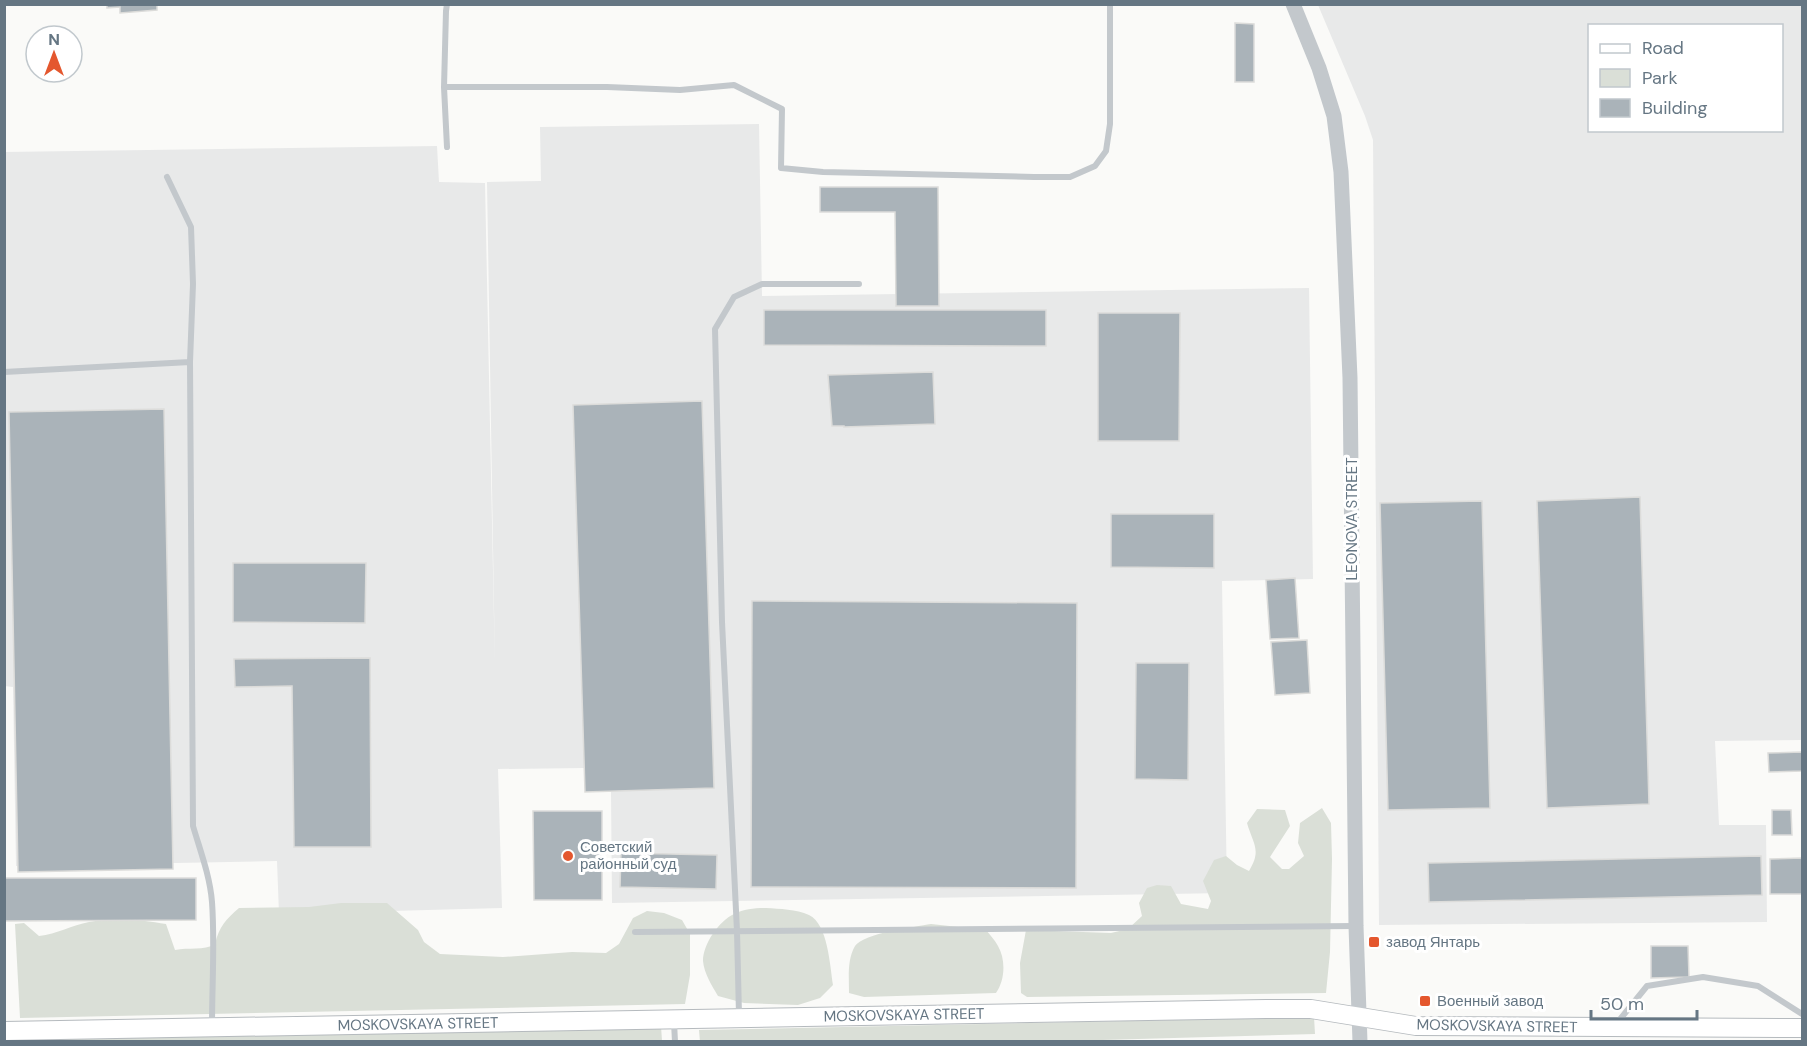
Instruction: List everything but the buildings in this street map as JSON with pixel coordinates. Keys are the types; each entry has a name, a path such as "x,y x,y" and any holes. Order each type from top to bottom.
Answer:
{"main road":[{"name":"MOSKOVSKAYA STREET","path":"4,1031 1266,1009 1311,1009 1416,1026 1803,1028"}],"street":[{"name":"LEONOVA STREET","path":"1293,4 1319,68 1334,116 1341,172 1350,378 1356,926 1360,1041"}],"lane":[{"path":"447,4 444,87 447,147"},
{"path":"444,87 607,87 680,90 734,85 782,109 780,168 847,172 1070,177 1095,166 1106,152 1110,123 1110,4"},
{"path":"167,177 191,227 192,826 212,900 212,1028"},
{"path":"738,1018 737,931 722,622 715,329 734,297 762,284 859,284"},
{"path":"4,372 190,362"},
{"path":"635,932 1356,926"},
{"path":"1614,1028 1618,1019 1647,987 1703,977 1758,986 1803,1014"},
{"path":"674,1019 675,1041"}],"shaded area":[{"path":"1318,5 1802,5 1802,740 1715,741 1719,825 1766,825 1767,922 1379,925 1373,140"},
{"path":"759,124 762,296 1309,288 1313,579 1222,581 1227,893 612,903 611,792 585,792 584,768 498,769 502,908 279,914 277,861 16,866 13,687 4,686 4,152 437,146 439,182 485,183 495,668 487,182 541,181 540,127"}],"green space":[{"path":"1322,808 1331,823 1332,859 1330,952 1326,993 1027,997 1021,993 1020,963 1026,930 1111,933 1128,929 1142,916 1139,903 1147,888 1157,885 1171,886 1181,904 1208,909 1211,901 1203,881 1214,860 1226,856 1249,871 1253,864 1256,852 1247,823 1257,809 1285,810 1290,826 1270,857 1282,869 1289,869 1304,856 1298,843 1300,823"},
{"path":"341,903 387,903 418,930 424,942 440,954 503,957 572,952 606,953 619,944 633,918 647,911 664,913 682,920 690,934 690,975 685,1004 20,1018 15,924 24,923 39,936 98,920 166,924 175,950 215,944 224,924 239,908 309,907"},
{"path":"766,908 804,913 815,920 820,927 827,946 833,985 820,998 798,1005 744,1003 718,996 703,961 709,941 728,917 750,909"},
{"path":"931,924 986,930 997,944 1002,957 1003,976 996,993 864,997 849,993 851,957 855,946 860,941 890,931"},
{"path":"1314,1017 1315,1034 1031,1042 700,1042 699,1030"},
{"path":"661,1026 662,1041 6,1042 6,1040"}],"place":[{"name":"Советский районный суд","path":"568,856"},
{"name":"завод Янтарь","path":"1374,942"},
{"name":"Военный завод","path":"1425,1001"}]}
